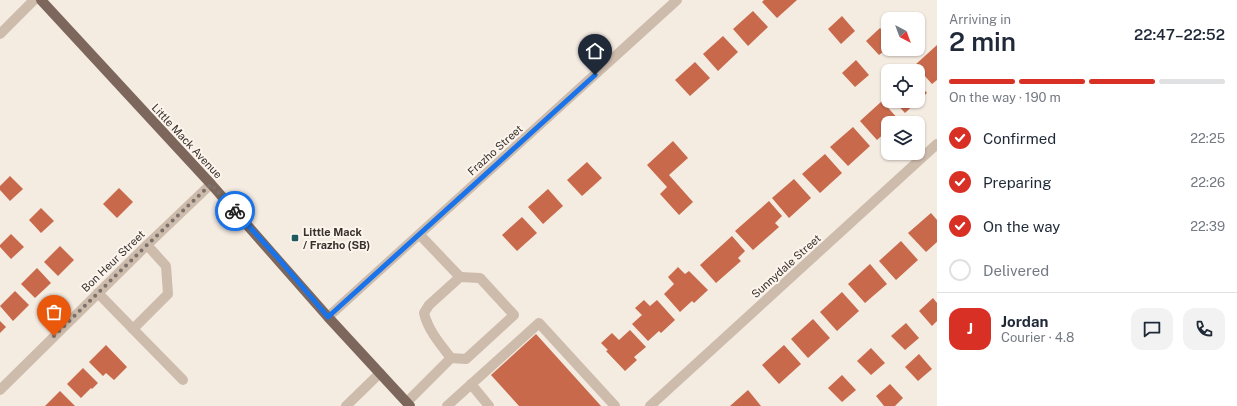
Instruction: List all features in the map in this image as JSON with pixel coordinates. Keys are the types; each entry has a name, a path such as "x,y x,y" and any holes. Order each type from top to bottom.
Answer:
{"main road":[{"name":"Little Mack Avenue","path":"41,0 211,184 328,317 408,404"}],"street":[{"path":"0,34 34,0"},
{"name":"Frazho Street","path":"328,317 677,0"},
{"name":"Sunnydale Street","path":"650,406 937,144"},
{"name":"Bon Heur Street","path":"0,390 211,184"},
{"path":"420,234 460,277 480,278 514,315 466,359 451,358 426,322 424,313 429,305 460,277"},
{"path":"133,329 168,294 166,266 147,245"},
{"path":"98,293 183,380"},
{"path":"447,406 539,323 615,406"},
{"path":"408,404 451,358"},
{"path":"346,406 380,373"},
{"path":"471,384 489,406"}],"building":[{"path":"764,0 797,0 777,18 762,2"},
{"path":"753,11 768,27 748,46 733,29"},
{"path":"842,16 855,31 841,44 828,29"},
{"path":"880,28 881,53 879,55 866,41"},
{"path":"723,36 738,52 718,71 703,54"},
{"path":"937,45 937,80 932,84 925,76 925,64 916,64"},
{"path":"856,60 869,75 855,87 842,73"},
{"path":"695,62 710,78 690,96 675,80"},
{"path":"881,102 881,108 888,108 895,116 881,116 881,136 877,140 860,121"},
{"path":"900,108 910,108 905,113"},
{"path":"853,127 870,146 848,166 830,147"},
{"path":"673,141 688,158 669,175 693,202 679,215 660,194 667,187 647,165"},
{"path":"825,154 842,173 820,193 802,174"},
{"path":"587,162 602,178 582,196 567,180"},
{"path":"10,176 23,189 10,201 0,190 0,186"},
{"path":"794,179 811,198 789,218 772,198"},
{"path":"119,188 133,202 117,218 103,204"},
{"path":"548,189 563,206 543,224 528,207"},
{"path":"769,201 782,216 775,223 779,227 753,250 735,231"},
{"path":"41,208 54,221 41,233 29,220"},
{"path":"931,213 937,220 937,242 926,252 908,233"},
{"path":"522,217 537,233 517,251 502,235"},
{"path":"11,234 24,247 11,259 0,247 0,245"},
{"path":"732,236 745,251 738,258 741,261 716,283 700,265"},
{"path":"901,241 918,260 896,280 879,261"},
{"path":"60,246 74,260 58,276 44,262"},
{"path":"870,264 887,284 865,303 848,284"},
{"path":"678,267 685,274 689,271 708,290 694,303 692,301 680,312 664,294 674,284 668,277"},
{"path":"37,268 51,283 35,298 21,284"},
{"path":"15,291 29,305 13,321 0,306"},
{"path":"842,292 859,311 837,331 820,312"},
{"path":"933,298 937,303 937,321 932,326 919,311"},
{"path":"644,300 650,306 657,300 675,320 661,333 659,331 648,341 632,324 642,315 635,308"},
{"path":"813,319 830,338 808,358 791,339"},
{"path":"0,321 6,327 0,333"},
{"path":"906,323 919,338 905,350 891,336"},
{"path":"630,330 646,347 634,357 637,360 625,371 606,351 608,350 601,343 612,333 619,340"},
{"path":"536,334 601,406 519,406 491,375"},
{"path":"106,345 127,367 114,380 106,373 103,376 89,362"},
{"path":"784,345 801,364 779,384 762,365"},
{"path":"871,348 885,363 871,375 857,361"},
{"path":"919,354 932,369 918,381 905,367"},
{"path":"83,368 98,383 81,398 67,384"},
{"path":"842,375 856,390 842,402 828,388"},
{"path":"890,384 903,398 895,406 884,406 876,396"},
{"path":"748,390 761,406 730,406"},
{"path":"60,391 75,406 45,406"}],"way so far":[{"path":"54,336 211,184 235,211"}],"place":[{"name":"Little Mack / Frazho (SB)","path":"295,238"}],"route":[{"path":"235,211 278,258 328,317 595,75"}]}
